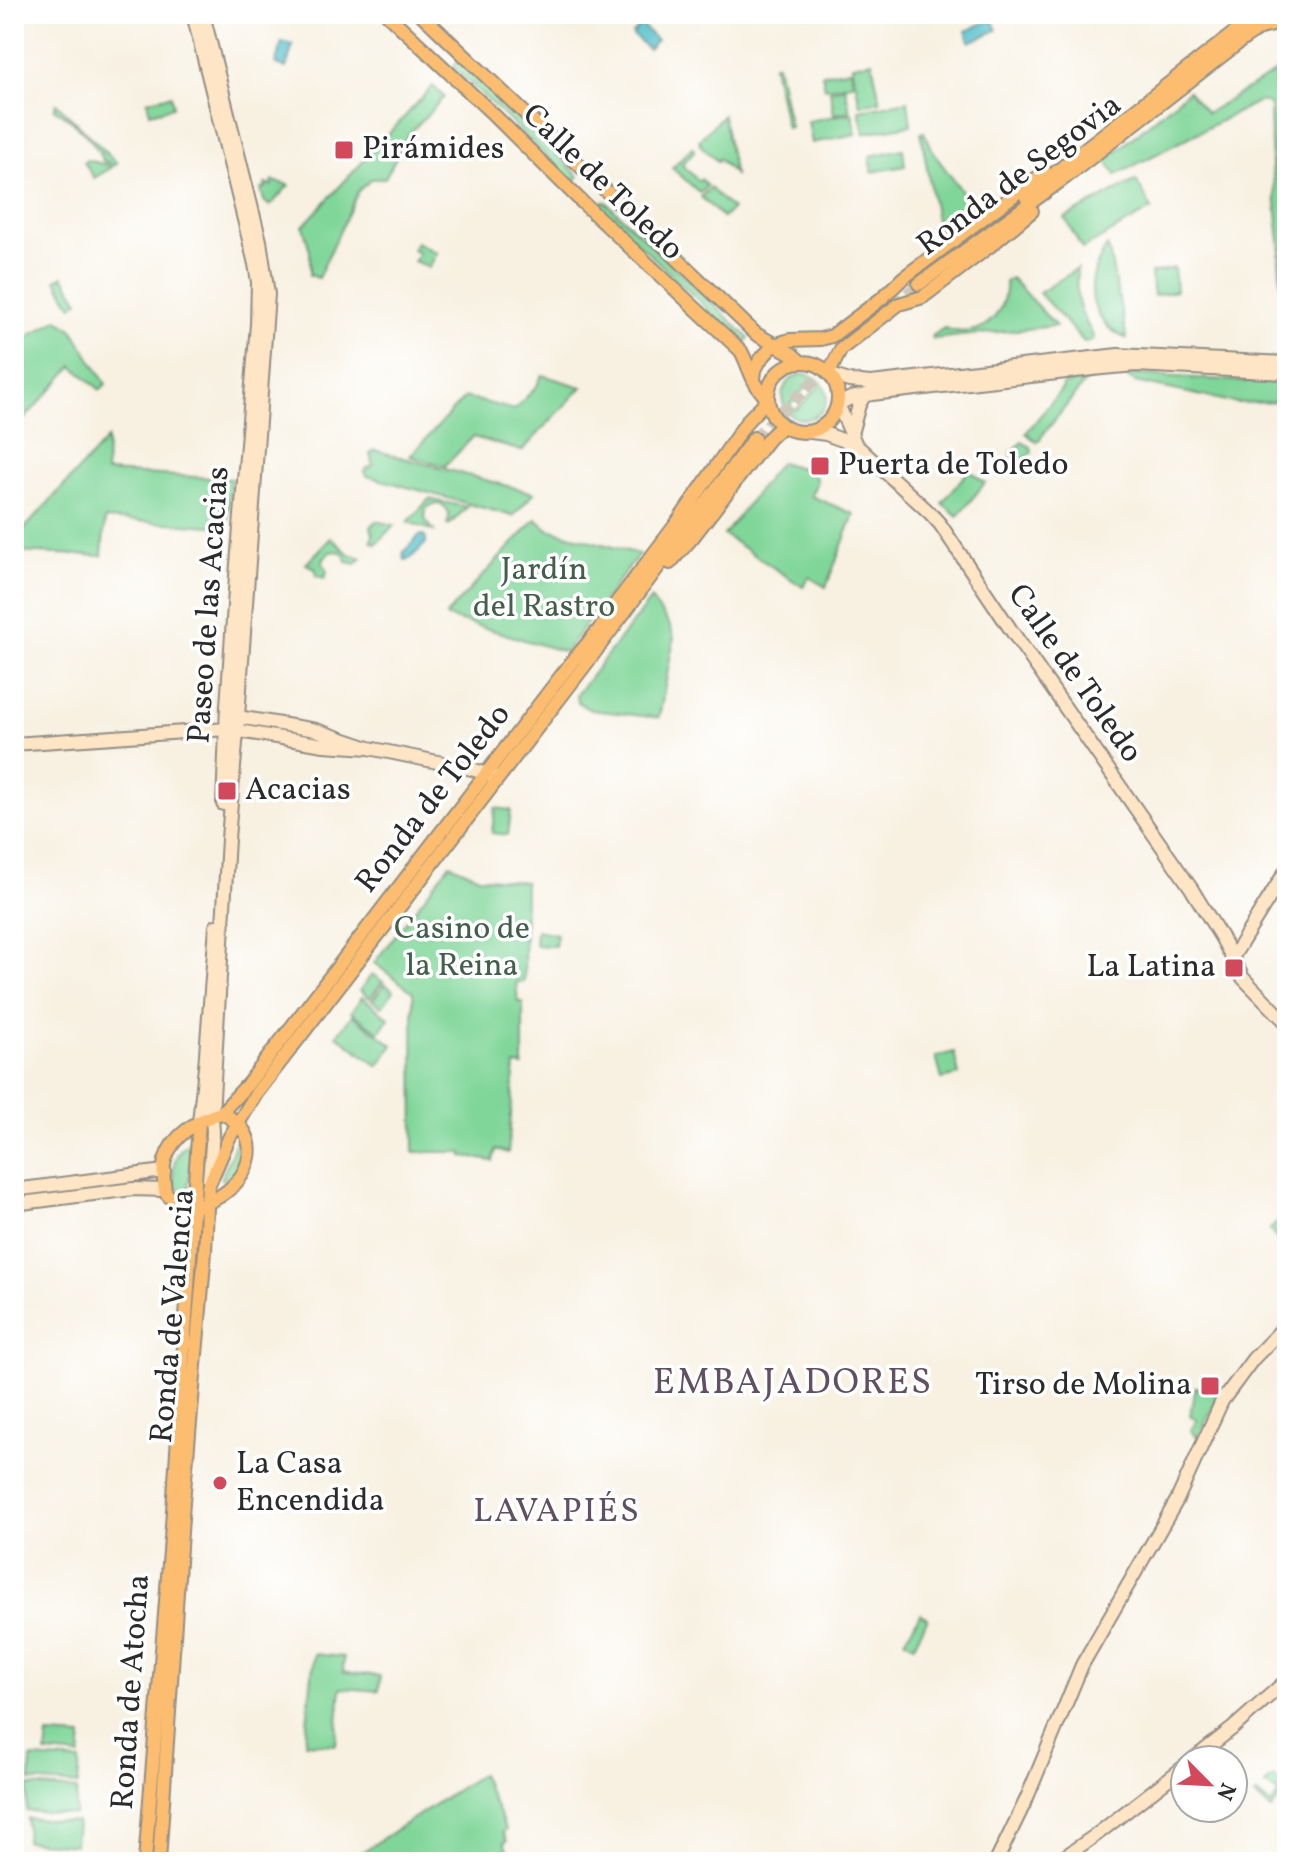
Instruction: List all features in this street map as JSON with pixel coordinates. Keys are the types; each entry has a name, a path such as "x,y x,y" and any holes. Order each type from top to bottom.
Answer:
{"main road":[{"name":"Paseo de las Acacias","path":"193,14 258,282 236,576 234,726 217,1114 208,1187"},
{"name":"Paseo de las Acacias","path":"193,1207 268,294 260,241 203,14"},
{"name":"Calle de Toledo","path":"387,14 741,351 755,387 768,399"},
{"name":"Calle de Toledo","path":"421,14 756,334 801,362"},
{"name":"Ronda de Segovia","path":"1277,14 1256,19 1234,33 1073,158 919,284 1066,177 1260,28 1287,22"},
{"path":"753,381 760,360 774,345 790,340 832,336 988,213 1044,172 1073,158"},
{"path":"830,374 841,349 899,304 923,297 990,246 1030,213 1066,177"},
{"path":"830,374 838,389 838,404 829,422 811,432 800,433 782,426 775,419 770,409 769,389 777,374 801,362 817,365 849,381 871,383 1118,355 1287,363"},
{"path":"838,404 864,396 1127,366 1287,373"},
{"path":"854,440 859,405 864,396"},
{"path":"571,663 677,523 748,420 768,399"},
{"name":"Calle de Toledo","path":"838,404 854,440 940,524 1190,886 1251,987 1287,1023"},
{"path":"589,660 782,426"},
{"name":"Calle de Toledo","path":"811,432 854,440"},
{"name":"Ronda de Toledo","path":"217,1114 262,1066 492,776 589,660 754,438"},
{"name":"Ronda de Toledo","path":"240,1121 571,663 693,520"},
{"path":"14,744 234,726 316,730 369,748 492,776"},
{"path":"1232,959 1287,869"},
{"path":"14,1204 135,1189 164,1190 180,1205 193,1207 208,1203 232,1188 246,1169 250,1148 240,1121 217,1114 199,1122 175,1143 165,1159 164,1190"},
{"name":"Ronda de Valencia","path":"177,1526 208,1187 240,1121"},
{"path":"14,1190 164,1171"},
{"name":"Ronda de Valencia","path":"177,1526 193,1207"},
{"path":"996,1862 1026,1800 1082,1665 1177,1500 1222,1401 1261,1349 1287,1324"},
{"name":"Ronda de Atocha","path":"145,1862 177,1526"},
{"name":"Ronda de Atocha","path":"159,1862 177,1526"},
{"path":"1212,1744 1287,1680"},
{"path":"1057,1862 1169,1778"}],"green space":[{"path":"458,61 579,176 574,182 453,67"},
{"path":"872,61 880,101 860,105 852,65"},
{"path":"777,64 790,127 786,128 773,65"},
{"path":"851,69 853,84 825,88 822,74"},
{"path":"1281,69 1287,69 1287,348 1268,103 1259,101 1116,175 1106,160 1188,91 1207,113"},
{"path":"433,86 444,97 408,135 385,178 372,179 359,190 318,278 310,275 310,251 303,226"},
{"path":"845,87 850,111 834,114 830,90"},
{"path":"171,95 173,107 150,113 147,101"},
{"path":"908,101 911,125 864,133 859,110"},
{"path":"56,103 117,163 113,166 103,161 83,132 54,109"},
{"path":"852,113 856,134 812,143 808,121"},
{"path":"723,115 734,174 699,144 699,140"},
{"path":"924,132 935,155 976,210 939,238 921,133"},
{"path":"692,147 695,150 682,165 707,186 700,193 672,168"},
{"path":"903,149 905,166 872,172 870,156"},
{"path":"87,160 111,168 94,178 84,162"},
{"path":"1136,180 1152,209 1082,249 1065,218"},
{"path":"273,181 289,185 270,206 264,201 261,189 266,188 265,184 272,186"},
{"path":"710,188 732,209 723,218 701,197"},
{"path":"603,201 749,338 744,344 600,207"},
{"path":"416,242 437,253 429,268 414,261 419,253 412,250"},
{"path":"1107,246 1127,339 1103,321 1093,298 1095,273"},
{"path":"1174,268 1176,291 1153,296 1151,273"},
{"path":"1077,269 1078,298 1094,338 1092,341 1084,342 1039,293"},
{"path":"63,276 79,301 72,306 56,280"},
{"path":"1011,278 1056,326 933,339 932,336 944,328 968,331 988,323 996,316 1005,282"},
{"path":"58,319 72,329 106,384 100,390 73,366 14,430 14,345"},
{"path":"1130,374 1287,384 1287,402 1237,403 1135,382 1127,377"},
{"path":"542,375 582,387 522,451 473,437 445,466 410,456 465,397 514,410 537,386"},
{"path":"810,375 826,389 827,400 817,415 800,419 786,410 783,393 793,378","holes":["812,381 818,384 796,410 793,409 790,404"]},
{"path":"1086,381 1037,442 1026,433 1063,388 1063,384"},
{"path":"107,439 106,472 231,479 227,527 105,519 102,556 14,552 14,540"},
{"path":"1022,442 1031,447 1032,452 1022,463 1011,453"},
{"path":"374,450 534,493 513,516 367,476 364,472 373,466 370,454"},
{"path":"780,462 812,471 817,481 811,496 854,514 826,587 809,577 803,587 724,535"},
{"path":"969,470 985,483 958,516 942,503"},
{"path":"429,499 467,507 449,525 446,508 441,504 431,505 426,509 425,519 434,531 408,522"},
{"name":"Jardín del Rastro","path":"536,519 548,529 639,554 565,652 446,615"},
{"path":"376,521 394,525 376,544 371,541 371,527"},
{"path":"331,538 349,554 362,558 356,564 347,562 339,551 330,552 323,563 327,571 325,578 317,576 315,568 306,564"},
{"path":"651,599 669,624 674,638 659,718 591,710 583,706 576,695"},
{"path":"495,808 511,810 508,835 492,833"},
{"name":"Casino de la Reina","path":"450,864 479,877 525,882 524,982 516,982 518,1002 523,1002 523,1066 515,1065 508,1153 496,1149 493,1161 463,1156 462,1152 414,1152 413,992 374,963"},
{"path":"536,930 557,934 555,946 535,945"},
{"path":"372,974 383,982 370,998 360,990"},
{"path":"385,984 394,991 382,1007 372,1000"},
{"path":"362,997 389,1018 379,1032 351,1012"},
{"path":"352,1015 393,1045 378,1066 337,1035"},
{"path":"954,1052 959,1075 942,1079 936,1057"},
{"path":"238,1137 243,1150 239,1168 223,1180 221,1179"},
{"path":"191,1140 188,1195 176,1188 173,1167 181,1149"},
{"path":"1287,1214 1287,1237 1281,1243 1269,1230"},
{"path":"1195,1387 1208,1388 1218,1397 1198,1438 1191,1430 1197,1420 1190,1415"},
{"path":"920,1614 928,1618 914,1645 905,1640"},
{"path":"314,1654 344,1657 343,1672 380,1676 379,1691 341,1688 336,1745 305,1743"},
{"path":"48,1735 82,1737 80,1756 46,1753"},
{"path":"31,1758 80,1761 78,1785 30,1781"},
{"path":"481,1774 506,1830 503,1832 507,1841 504,1842 510,1857 502,1862 347,1862"},
{"path":"1274,1777 1287,1790 1271,1810 1255,1796 1257,1794 1271,1805 1278,1795 1265,1785"},
{"path":"28,1786 77,1790 75,1815 26,1811"},
{"path":"27,1818 77,1822 75,1845 26,1841"}],"water":[{"path":"992,19 997,30 970,42 966,31"},
{"path":"641,25 657,40 648,49 632,34"},
{"path":"282,42 293,45 286,68 275,64"},
{"path":"423,535 426,543 405,560 404,552"}],"tunnel":[{"path":"894,306 919,284"},
{"path":"754,438 834,362"}],"place":[{"name":"Pirámides","path":"344,150"},
{"name":"Puerta de Toledo","path":"820,466"},
{"name":"Acacias","path":"227,791"},
{"name":"La Latina","path":"1234,968"},
{"name":"Tirso de Molina","path":"1210,1386"},
{"name":"La Casa Encendida","path":"220,1483"}],"district":[{"name":"EMBAJADORES","path":"793,1384"},
{"name":"LAVAPIÉS","path":"557,1512"}]}
